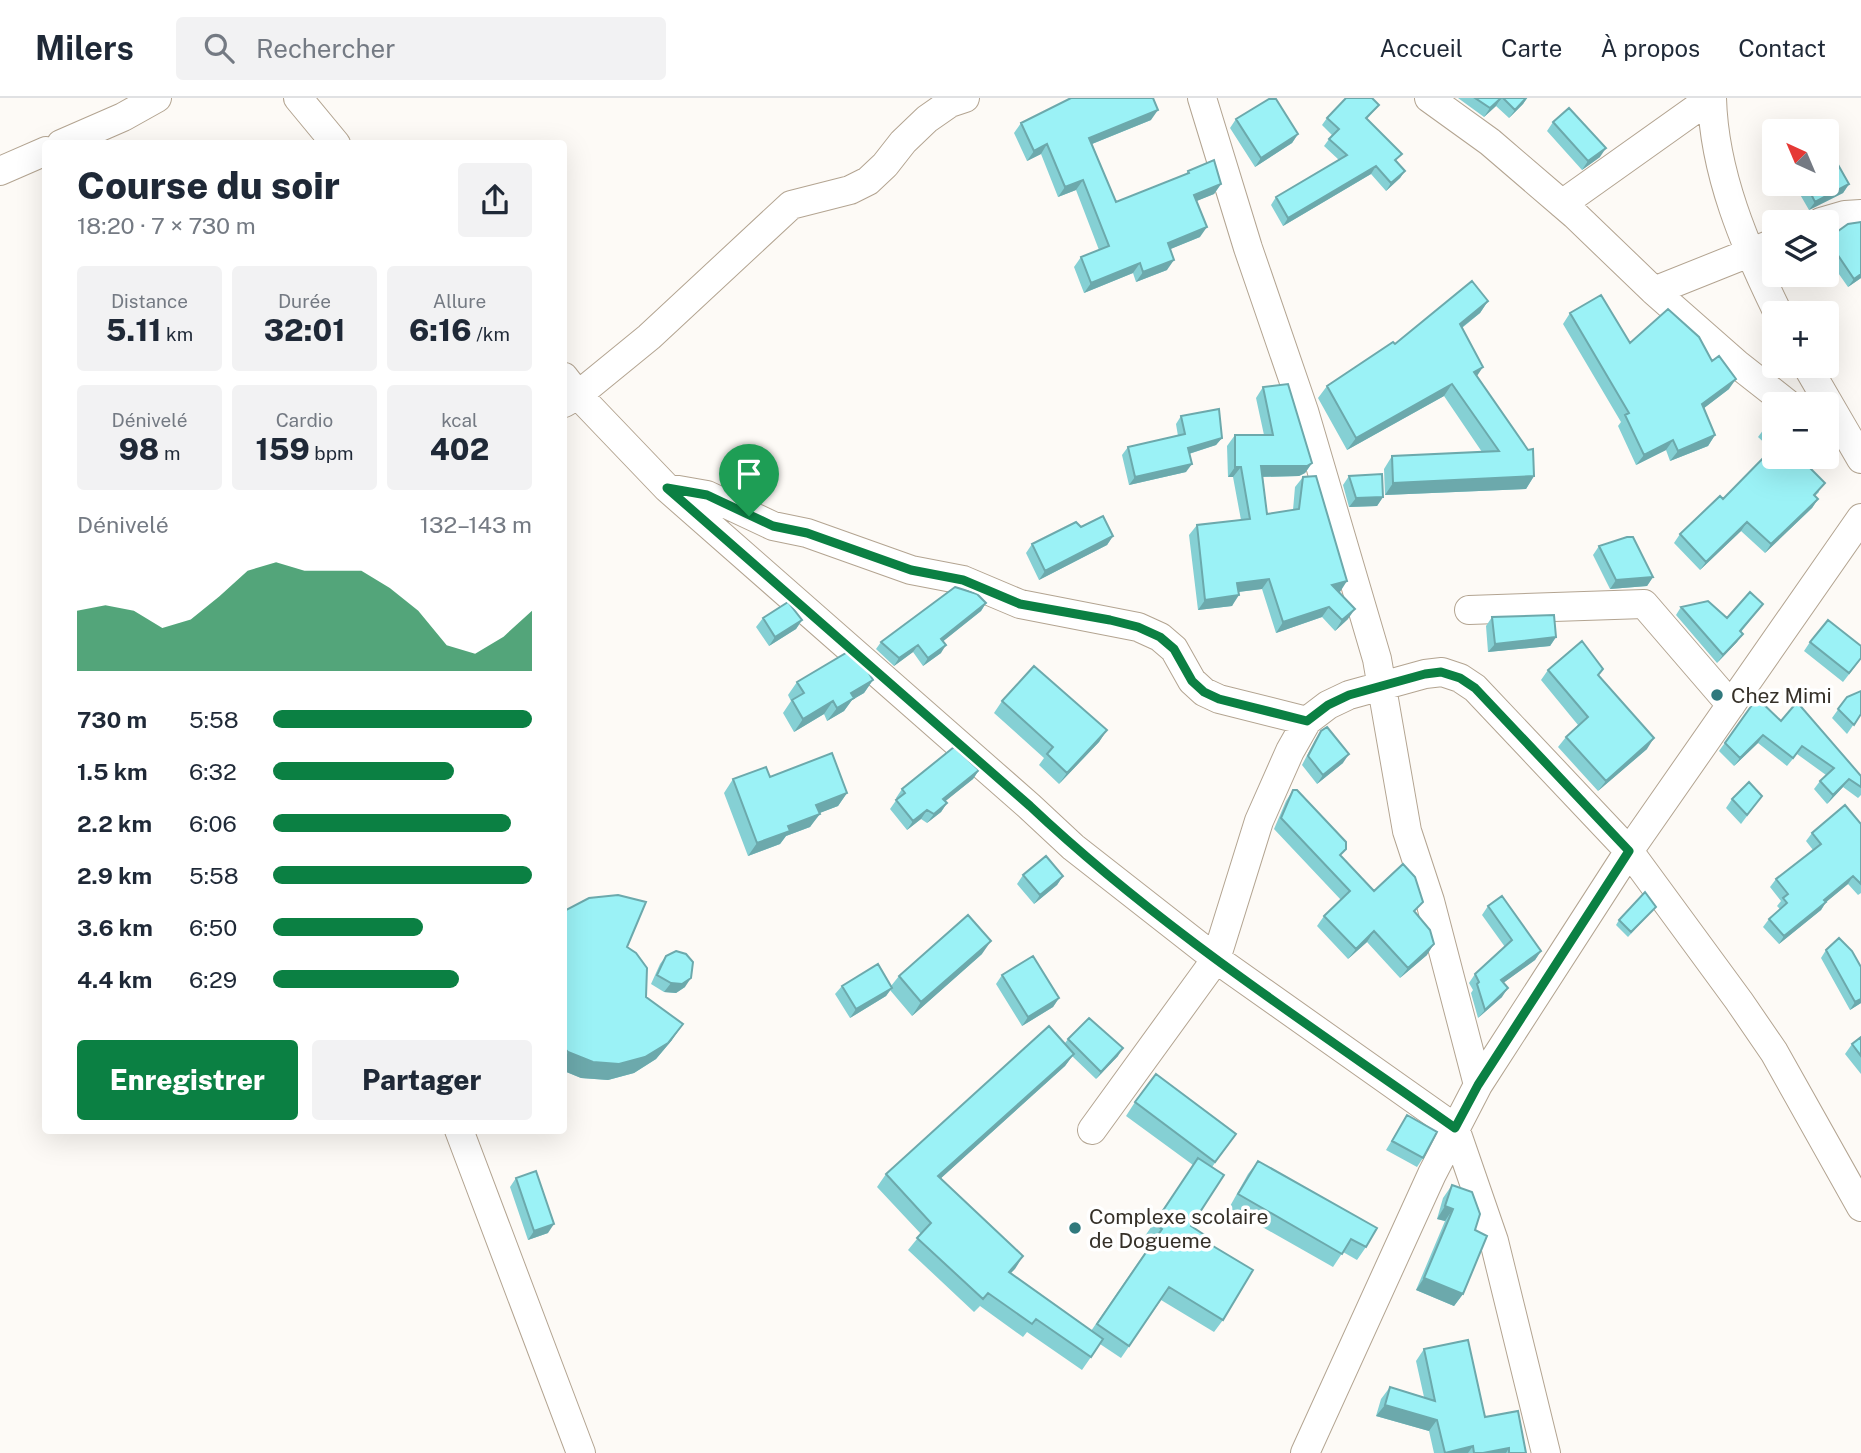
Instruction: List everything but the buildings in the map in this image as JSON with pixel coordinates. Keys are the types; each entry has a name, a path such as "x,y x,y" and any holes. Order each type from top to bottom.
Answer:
{"street":[{"path":"70,140 157,98"},
{"path":"298,98 334,140"},
{"path":"965,98 950,103 927,119 868,181 850,190 791,205 649,337 568,392 667,488 1030,806 1073,847 1216,959 1455,1128 1494,1241 1546,1453"},
{"path":"1202,98 1248,248 1304,411 1382,685 1407,831 1430,901 1478,1085"},
{"path":"1429,98 1490,142 1562,204 1654,291 1773,392"},
{"path":"1562,204 1712,98"},
{"path":"1654,291 1762,248 1737,221 1713,122 1712,98"},
{"path":"0,171 42,152"},
{"path":"1839,217 1861,214"},
{"path":"1814,378 1861,460"},
{"path":"1839,444 1861,460"},
{"path":"667,488 707,495 773,526 807,533 911,570 963,580 1020,604 1138,627 1160,637 1174,649 1192,681 1204,692 1219,699 1307,721"},
{"path":"1305,1453 1432,1174 1478,1085 1629,851 1861,518"},
{"path":"1469,610 1644,604 1731,705"},
{"path":"1092,1130 1216,959 1259,821 1290,751 1307,721 1328,705 1382,685 1441,672 1460,678 1475,688 1629,851 1774,1052 1861,1207"},
{"path":"461,1134 582,1453"}],"place":[{"name":"Chez Mimi","path":"1717,695"},
{"name":"Complexe scolaire de Dogueme","path":"1075,1228"}],"route":[{"path":"667,488 707,495 749,516 773,526 807,533 911,570 963,580 1020,604 1138,627 1160,637 1174,649 1192,681 1204,692 1219,699 1307,721 1328,705 1382,685 1441,672 1460,678 1475,688 1629,851 1478,1085 1455,1128 1216,959 1073,847 1030,806 667,488"}]}
